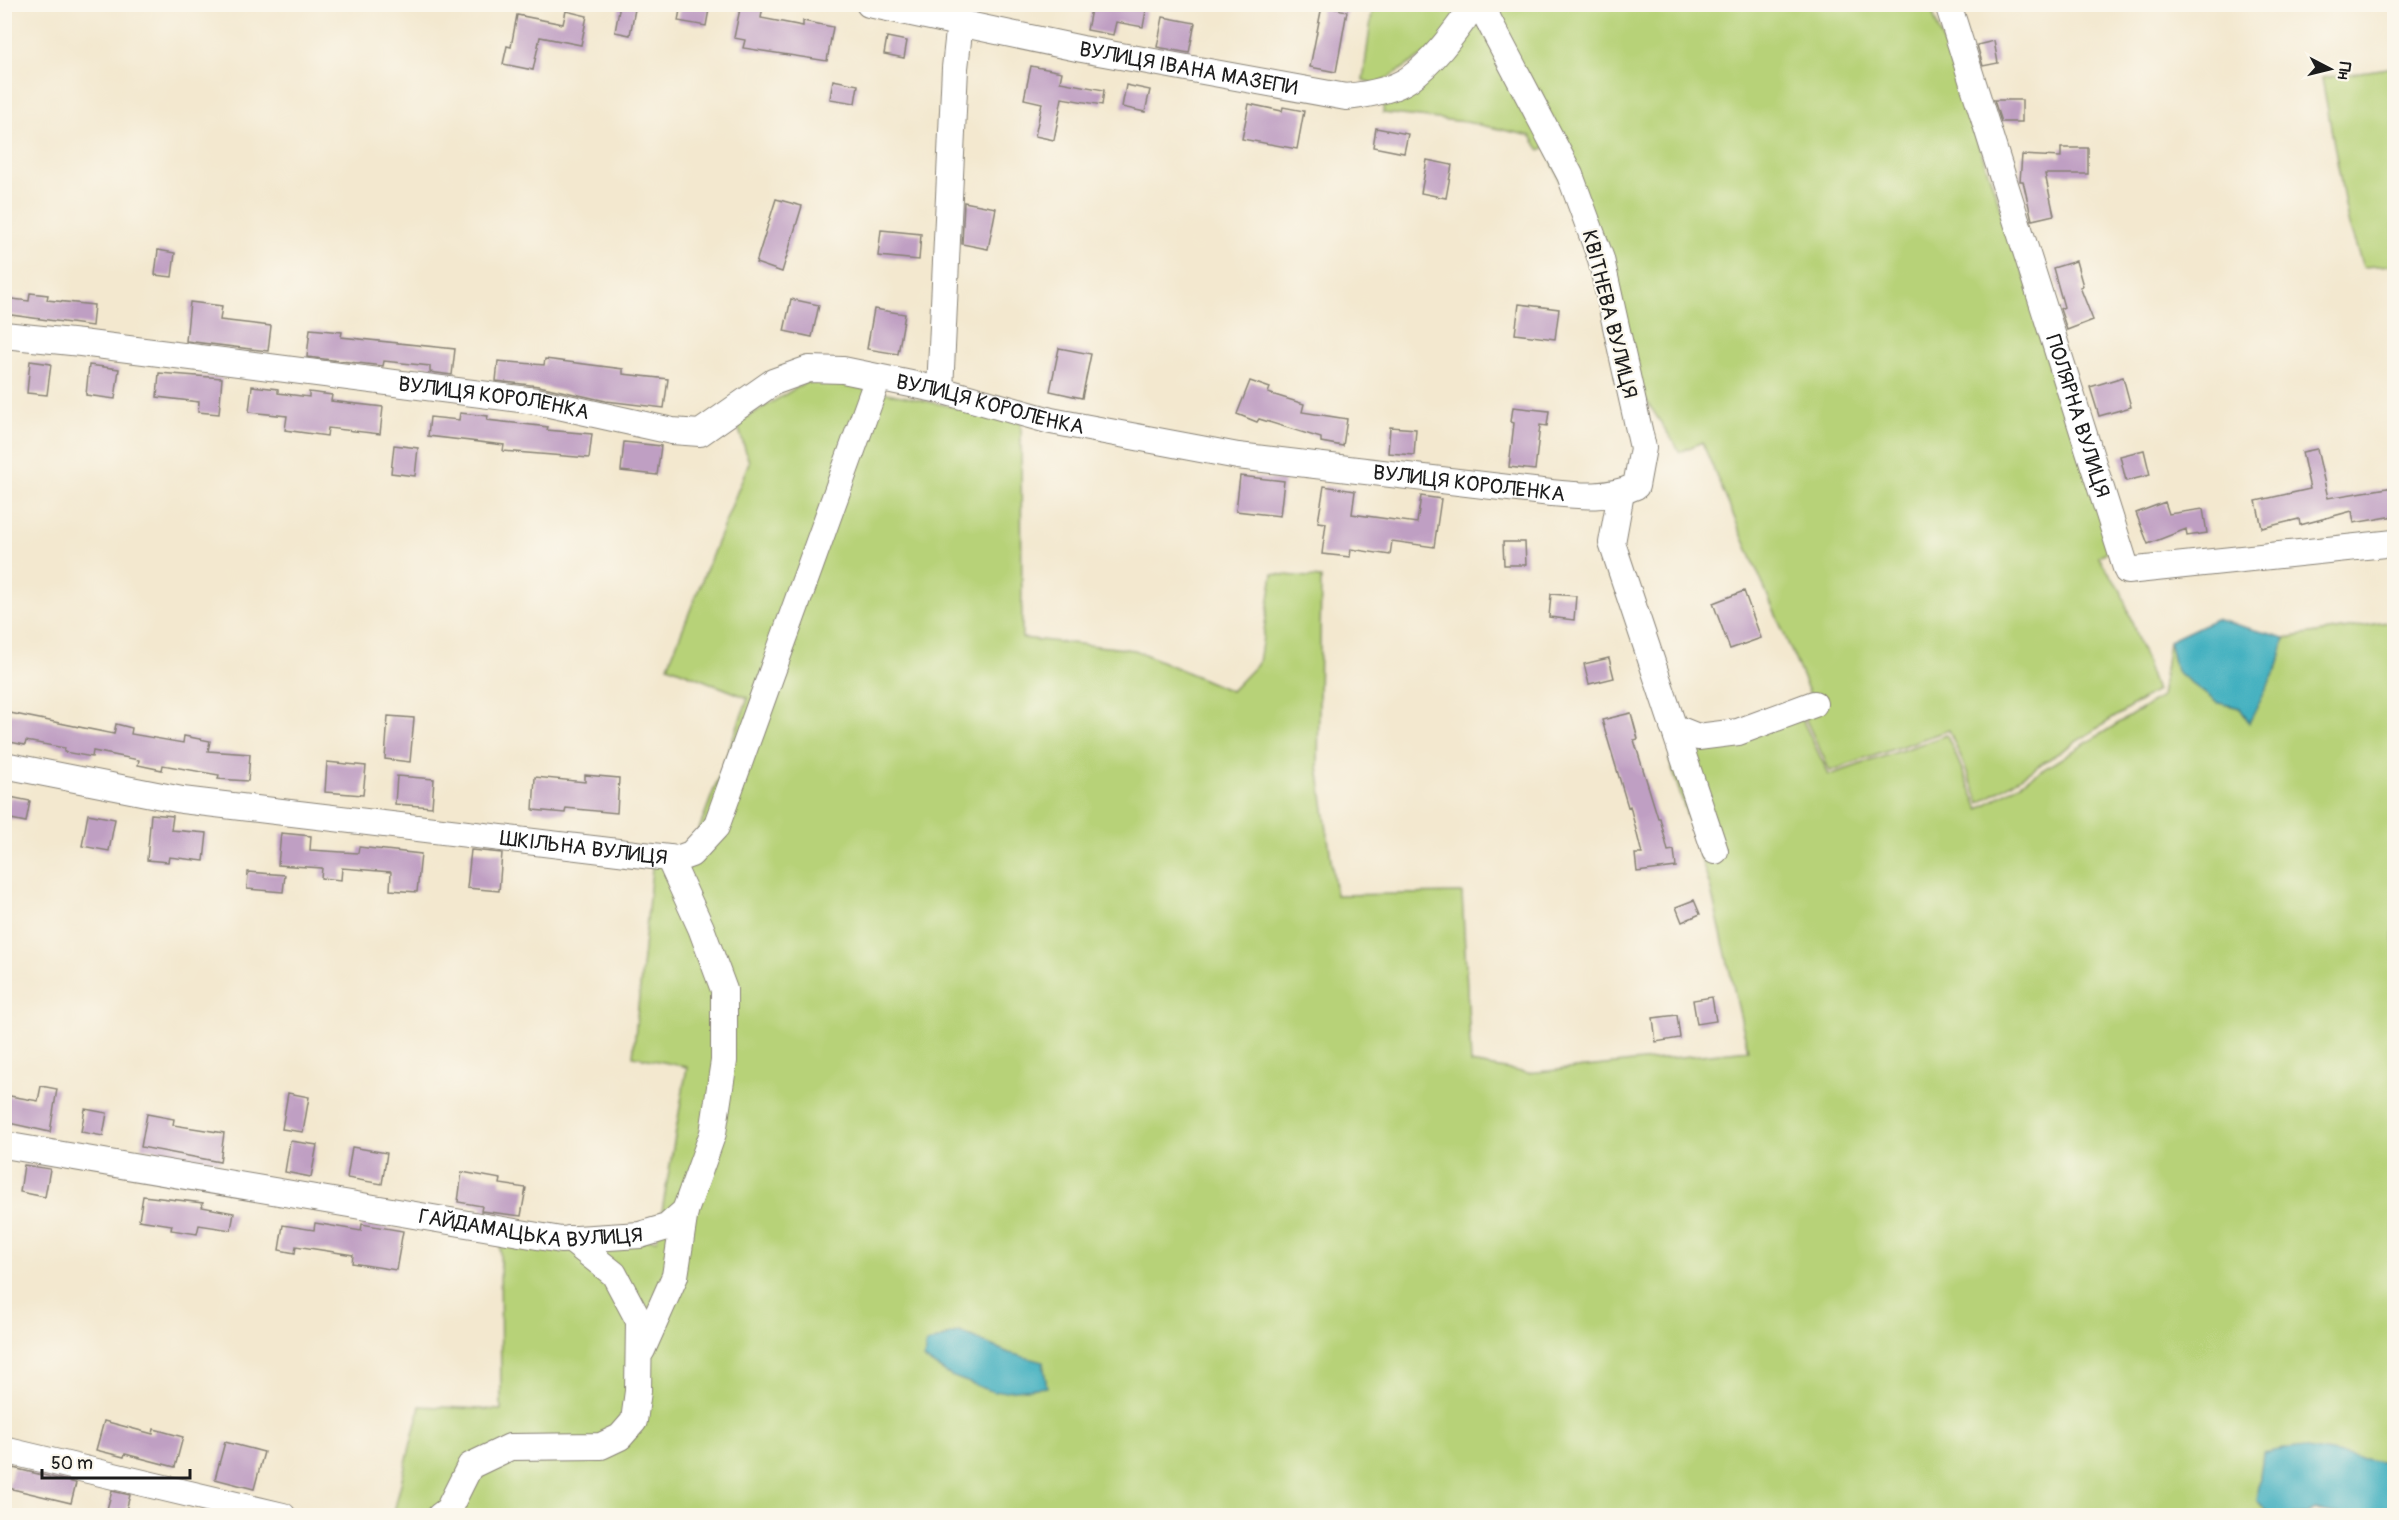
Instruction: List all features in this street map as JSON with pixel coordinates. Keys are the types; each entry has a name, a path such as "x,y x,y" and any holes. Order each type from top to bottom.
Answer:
{"street":[{"name":"ВУЛИЦЯ ІВАНА МАЗЕПИ","path":"869,4 1082,49 1346,97 1370,94 1408,80 1442,47 1475,4"},
{"name":"КВІТНЕВА ВУЛИЦЯ","path":"1480,4 1570,175 1601,258 1643,448 1636,486 1621,493"},
{"name":"ПОЛЯРНА ВУЛИЦЯ","path":"1948,4 2127,571 2394,543"},
{"path":"940,390 960,22"},
{"name":"ВУЛИЦЯ КОРОЛЕНКА","path":"4,335 81,342 536,401 672,431 700,433 773,382 809,369 843,370 940,390 1051,421 1238,456 1590,497 1621,493"},
{"name":"ШКІЛЬНА ВУЛИЦЯ","path":"4,765 182,800 677,859 691,854 716,828 878,378"},
{"path":"1621,493 1612,543 1715,851"},
{"path":"1673,727 1698,737 1738,732 1814,704"},
{"path":"639,1357 675,1276 685,1211 713,1133 724,1061 724,990 701,928 669,858"},
{"name":"ГАЙДАМАЦЬКА ВУЛИЦЯ","path":"4,1146 561,1240 640,1235 667,1227 685,1211"},
{"path":"440,1515 448,1510 470,1466 510,1448 601,1446 620,1437 634,1421 638,1391 639,1321 614,1274 570,1239"},
{"path":"4,1450 283,1515"}],"green space":[{"path":"1373,5 1469,5 1438,46 1377,85 1363,80"},
{"path":"1489,5 1930,5 2075,421 2115,549 2098,556 2121,591 2156,691 1980,803 1949,730 1830,771 1803,714 1814,704 1702,442 1680,452 1642,394 1630,355"},
{"path":"1474,15 1548,145 1540,151 1531,136 1466,122 1383,113 1384,98"},
{"path":"2394,67 2394,265 2363,267 2348,222 2322,78"},
{"path":"811,379 1021,421 1022,638 1135,650 1231,691 1259,662 1273,574 1321,578 1318,766 1336,895 1462,893 1471,1063 1528,1073 1748,1050 1711,890 1669,759 1750,737 1800,715 1829,775 1947,735 1979,809 2161,697 2169,641 2176,671 2216,702 2240,708 2278,666 2285,638 2394,621 2394,1467 2387,1463 2257,1500 2270,1516 393,1516 420,1406 501,1410 500,1236 657,1240 687,1067 633,1056 653,859 691,851 748,698 668,666 749,462 737,423","holes":["959,1332 1009,1353 926,1344"]}],"water":[{"path":"2215,619 2285,638 2278,666 2249,723 2240,708 2216,702 2176,671 2169,641"},
{"path":"959,1332 1009,1353 1043,1362 1047,1387 994,1392 951,1376 924,1359 926,1344"},
{"path":"2296,1447 2387,1463 2394,1467 2394,1512 2364,1516 2315,1510 2307,1515 2270,1515 2257,1500 2263,1453"}],"building":[{"path":"620,4 636,4 630,35 615,32"},
{"path":"681,4 710,4 706,26 678,21"},
{"path":"741,4 763,6 761,18 803,26 803,21 833,27 827,61 743,48 745,40 734,38"},
{"path":"1092,4 1113,4 1146,11 1143,27 1116,22 1113,35 1087,30"},
{"path":"1322,6 1347,11 1336,72 1310,67"},
{"path":"566,11 587,16 581,45 540,37 533,70 503,64 507,46 511,47 517,15 563,24"},
{"path":"1163,17 1195,23 1189,53 1157,47"},
{"path":"887,37 907,41 904,58 884,54"},
{"path":"1994,41 1998,63 1983,66 1977,45"},
{"path":"1031,66 1062,72 1060,82 1104,90 1102,105 1062,98 1054,140 1035,136 1042,103 1024,99"},
{"path":"833,80 858,85 855,103 830,99"},
{"path":"1126,85 1150,90 1145,112 1122,107"},
{"path":"1994,100 2022,100 2022,122 2001,122"},
{"path":"1249,104 1282,111 1283,107 1304,111 1297,149 1242,139"},
{"path":"1376,128 1408,134 1404,153 1373,147"},
{"path":"2061,148 2088,148 2088,174 2045,174 2054,215 2032,220 2023,181 2020,181 2022,155 2061,157"},
{"path":"1427,160 1452,165 1446,198 1421,193"},
{"path":"776,199 802,206 782,272 756,263"},
{"path":"964,202 996,208 988,249 962,244"},
{"path":"881,230 921,234 919,260 878,256"},
{"path":"158,250 175,253 172,277 155,275"},
{"path":"2076,261 2083,286 2080,287 2093,320 2067,330 2060,309 2064,307 2053,268"},
{"path":"30,293 48,295 47,300 94,305 92,326 4,314 4,298 29,301"},
{"path":"791,299 819,305 812,337 784,331"},
{"path":"190,302 222,306 220,320 271,326 268,351 186,341"},
{"path":"1519,304 1559,309 1555,339 1515,334"},
{"path":"874,309 905,314 898,354 867,349"},
{"path":"310,329 342,332 341,337 455,349 452,375 430,372 430,366 384,361 383,366 307,357"},
{"path":"1059,348 1091,354 1082,398 1050,391"},
{"path":"545,359 623,369 623,374 668,379 664,408 606,401 539,386 496,381 498,361 544,365"},
{"path":"30,361 51,364 47,395 27,393"},
{"path":"89,365 119,369 115,399 86,395"},
{"path":"159,373 222,378 219,414 198,412 199,402 157,397"},
{"path":"2123,377 2131,407 2099,416 2090,387"},
{"path":"1250,381 1270,388 1268,393 1304,404 1302,412 1347,419 1343,446 1321,442 1321,438 1259,419 1257,422 1237,414"},
{"path":"252,386 278,389 278,393 309,397 309,392 332,395 331,401 383,407 380,434 328,428 327,436 285,430 287,416 249,412"},
{"path":"1513,407 1549,411 1547,426 1540,425 1535,470 1509,467 1514,423 1511,422"},
{"path":"460,413 488,416 487,420 548,427 547,430 592,434 589,458 503,451 504,445 428,436 430,417 459,420"},
{"path":"1390,427 1416,429 1414,455 1388,453"},
{"path":"624,442 661,446 657,475 621,471"},
{"path":"394,445 418,448 415,476 391,473"},
{"path":"2317,449 2328,498 2394,487 2394,516 2354,523 2352,511 2300,525 2299,519 2262,528 2256,501 2310,489 2302,452"},
{"path":"2144,450 2150,475 2126,481 2120,456"},
{"path":"1240,476 1284,481 1280,516 1236,511"},
{"path":"1324,486 1355,491 1352,514 1417,523 1421,496 1441,499 1434,547 1392,541 1390,555 1351,549 1350,557 1322,554 1326,523 1318,522"},
{"path":"2165,502 2169,514 2203,509 2207,533 2187,536 2186,529 2148,544 2136,513"},
{"path":"1503,542 1525,542 1526,565 1504,565"},
{"path":"1744,591 1761,638 1730,649 1713,603"},
{"path":"1551,594 1576,596 1574,620 1549,617"},
{"path":"1609,658 1614,678 1589,684 1584,664"},
{"path":"10,713 114,734 116,724 132,728 131,734 183,743 184,736 210,741 208,751 250,754 248,781 218,779 219,775 163,765 162,770 138,765 139,760 93,751 92,757 64,752 65,748 26,741 25,745 5,741"},
{"path":"1631,713 1638,739 1634,740 1658,818 1660,818 1668,851 1674,850 1676,867 1637,872 1635,854 1642,854 1630,806 1628,807 1602,720"},
{"path":"388,716 414,718 410,762 385,759"},
{"path":"327,762 366,766 363,795 325,792"},
{"path":"585,775 619,778 617,813 566,808 565,813 533,810 535,777 585,782"},
{"path":"397,776 434,779 432,807 395,804"},
{"path":"10,797 30,801 26,822 6,818"},
{"path":"88,814 115,819 109,851 82,846"},
{"path":"151,814 173,816 171,830 207,833 204,861 169,857 168,862 147,860"},
{"path":"281,833 311,836 310,850 358,853 359,847 421,854 417,892 390,890 391,872 342,868 341,880 321,878 322,868 278,865"},
{"path":"471,850 502,853 499,891 467,888"},
{"path":"248,872 285,875 283,892 247,889"},
{"path":"1694,900 1700,914 1682,922 1676,907"},
{"path":"1712,997 1716,1021 1697,1024 1693,1000"},
{"path":"1677,1015 1680,1038 1656,1042 1653,1018"},
{"path":"41,1086 57,1089 50,1132 4,1122 4,1095 38,1101"},
{"path":"288,1093 309,1097 303,1132 282,1129"},
{"path":"85,1109 107,1113 103,1136 81,1132"},
{"path":"147,1114 174,1119 173,1125 224,1133 220,1162 141,1147"},
{"path":"290,1141 317,1145 311,1177 285,1172"},
{"path":"352,1147 387,1153 382,1184 347,1178"},
{"path":"24,1165 50,1169 45,1197 20,1192"},
{"path":"462,1172 501,1179 500,1184 526,1188 521,1216 481,1211 482,1206 458,1202"},
{"path":"143,1196 203,1203 202,1207 234,1213 231,1230 199,1225 197,1234 171,1230 172,1225 139,1220"},
{"path":"315,1223 361,1231 362,1224 403,1231 396,1270 352,1263 353,1255 296,1246 295,1253 279,1250 283,1225 314,1230"},
{"path":"104,1421 153,1434 154,1429 183,1437 175,1467 125,1454 124,1457 96,1450"},
{"path":"225,1442 264,1452 254,1489 215,1479"},
{"path":"13,1468 76,1483 71,1503 8,1488"},
{"path":"112,1491 130,1495 125,1514 107,1509"}]}
